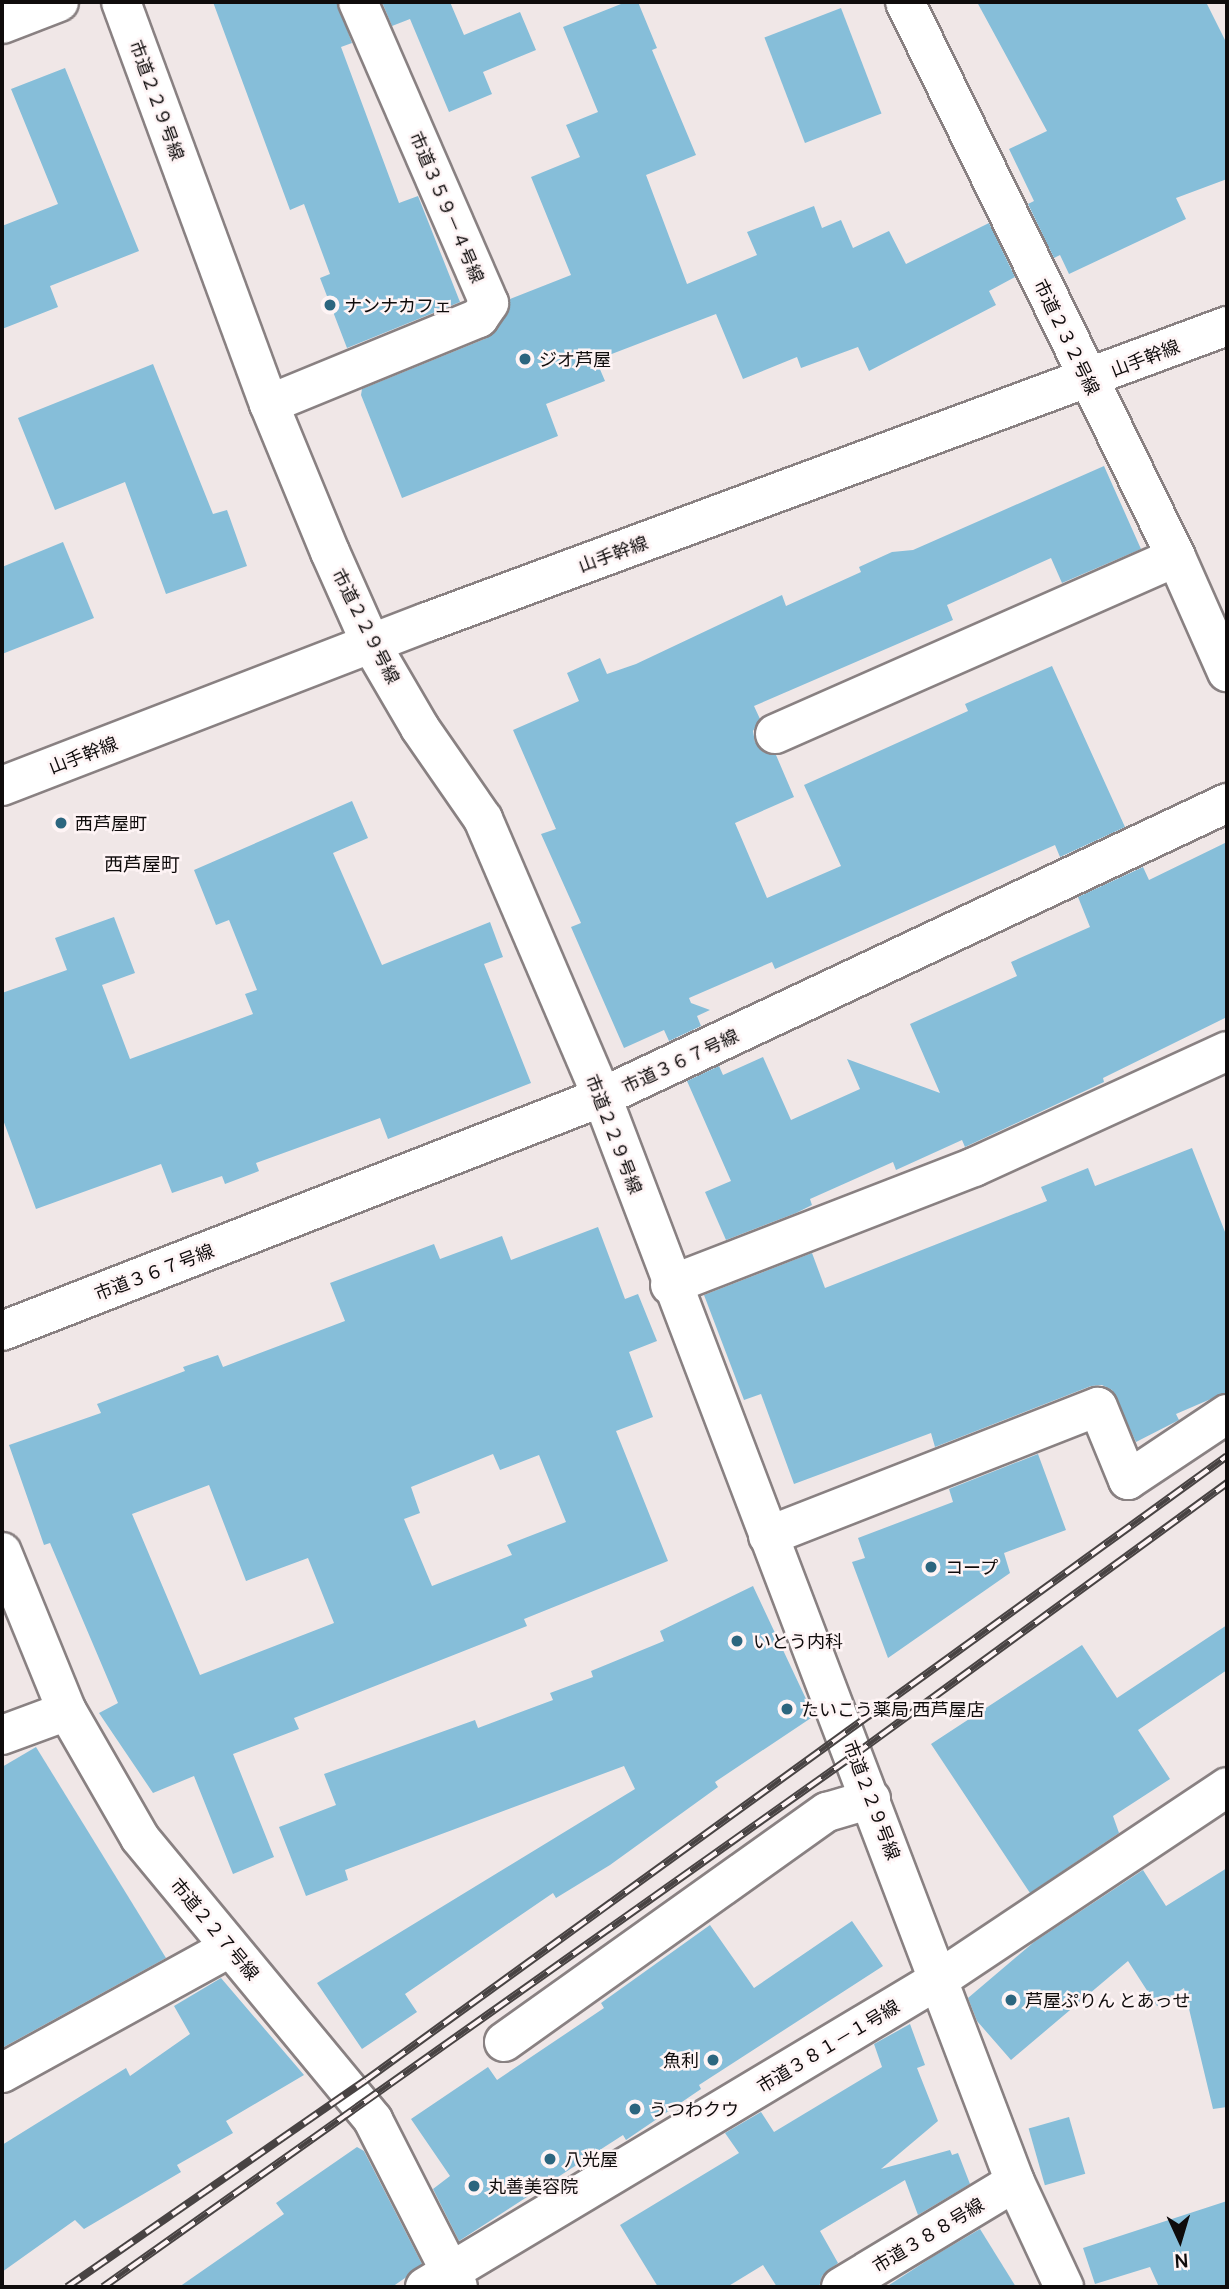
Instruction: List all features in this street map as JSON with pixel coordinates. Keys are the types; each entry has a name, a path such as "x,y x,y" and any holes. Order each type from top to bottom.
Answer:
{"street":[{"path":"2,24 60,2"},
{"name":"市道２２９号線","path":"121,2 269,404 371,643 420,728 483,819 602,1097 670,1285 941,1978 1015,2182 1064,2287"},
{"name":"市道３５９－４号線","path":"269,404 479,318 489,303 358,2"},
{"name":"市道２３２号線","path":"905,2 1087,380 1176,557 1227,672"},
{"name":"山手幹線","path":"2,786 371,643 1227,327"},
{"path":"775,734 1176,557"},
{"name":"市道３６７号線","path":"2,1331 602,1097 1227,803"},
{"path":"670,1285 974,1167 1227,1051"},
{"path":"768,1536 1098,1407 1128,1480 1227,1414"},
{"name":"市道２２７号線","path":"2,1552 67,1711 141,1838 228,1949 258,1979 373,2120 443,2283"},
{"path":"2,1735 67,1711"},
{"name":"市道３８１－１号線","path":"443,2283 941,1978 1226,1792"},
{"path":"504,2042 827,1812 871,1799"},
{"path":"2,2073 228,1949"},
{"name":"市道３８８号線","path":"841,2287 1015,2182"}],"building":[{"path":"213,2 337,2 352,43 341,47 399,203 418,196 460,302 347,348 320,278 330,274 304,204 290,210"},
{"path":"382,2 450,2 464,35 520,12 536,50 483,72 492,94 449,112 410,19 392,26"},
{"path":"626,2 638,2 657,48 652,50 696,155 646,175 687,284 757,255 747,232 814,206 822,228 841,220 853,248 889,231 906,264 989,223 1015,277 989,291 996,305 869,371 858,347 801,368 797,357 743,379 716,314 596,360 605,381 546,404 558,436 402,498 361,395 362,389 487,338 507,315 510,299 571,275 531,177 580,157 566,125 598,112 563,27"},
{"path":"977,2 1206,2 1227,44 1227,179 1176,198 1186,219 1069,274 1060,255 1054,258 1028,204 1034,201 1009,149 1047,131"},
{"path":"841,8 881,113 805,143 764,37"},
{"path":"65,68 139,251 50,286 58,307 2,329 2,226 58,204 11,89"},
{"path":"153,364 213,514 227,510 247,566 166,594 125,482 55,510 18,418"},
{"path":"1104,466 1141,549 1062,583 1051,558 947,605 953,620 754,706 760,719 753,731 755,742 763,752 776,755 794,797 735,823 767,898 841,866 804,785 968,711 965,704 1052,666 1125,827 1060,857 1055,845 775,969 772,962 689,998 691,1003 710,1010 697,1016 701,1026 669,1041 664,1030 624,1048 571,927 581,923 541,834 556,829 513,730 579,701 567,673 600,658 607,674 636,664 782,595 786,606 861,572 859,567 892,552 913,550"},
{"path":"63,542 94,618 2,654 2,567"},
{"path":"352,801 368,838 333,853 382,965 490,922 503,957 484,964 531,1083 388,1139 380,1118 256,1163 259,1171 225,1184 222,1176 172,1193 161,1164 36,1209 2,1117 2,993 67,970 55,938 114,917 135,973 102,985 130,1059 253,1014 245,994 257,990 229,920 216,925 194,870"},
{"path":"1227,842 1227,1017 1103,1078 1104,1082 965,1147 962,1140 896,1170 893,1162 810,1199 812,1205 796,1213 726,1240 705,1192 731,1181 687,1081 719,1066 723,1075 763,1057 791,1120 860,1089 847,1059 940,1093 910,1024 1017,976 1011,962 1090,927 1078,897 1143,867 1149,880"},
{"path":"1192,1148 1227,1237 1227,1392 1176,1414 1179,1420 1136,1442 1112,1390 1102,1385 1091,1386 935,1447 931,1433 794,1484 761,1394 744,1400 704,1295 812,1253 825,1288 1047,1201 1041,1187 1088,1168 1095,1186"},
{"path":"598,1227 625,1299 638,1294 657,1341 629,1352 653,1417 616,1431 668,1561 524,1619 527,1626 294,1718 299,1729 233,1754 274,1857 233,1874 194,1776 153,1793 99,1713 118,1703 50,1543 44,1545 9,1445 101,1413 97,1404 185,1371 183,1367 218,1355 223,1367 345,1321 330,1283 434,1244 440,1259 502,1236 511,1260","holes":["493,1454 500,1470 539,1455 566,1522 507,1545 512,1555 432,1586 404,1519 420,1513 411,1487","209,1485 246,1581 308,1558 334,1623 200,1675 132,1514"]},
{"name":"コープ","path":"1038,1454 1066,1530 1004,1553 1010,1573 888,1658 852,1562 865,1558 858,1538 953,1502 949,1489"},
{"path":"753,1586 814,1716 715,1782 718,1787 610,1865 556,1898 553,1893 405,1994 417,2012 362,2049 317,1983 635,1789 624,1766 345,1870 348,1880 306,1896 279,1827 336,1805 324,1774 475,1720 478,1728 553,1700 550,1693 593,1677 591,1671 664,1641 660,1631"},
{"path":"1227,1625 1227,1670 1138,1730 1170,1779 1113,1816 1119,1833 1030,1893 931,1744 1082,1645 1117,1698"},
{"path":"36,1747 166,1958 2,2048 2,1767"},
{"path":"1227,1868 1227,2107 1213,2109 1184,1988 1157,2006 1128,1961 1011,2060 977,2021 968,1998 1034,1942 1143,1870 1166,1906"},
{"path":"852,1921 883,1966 699,2085 701,2089 626,2140 623,2135 459,2241 433,2189 450,2176 411,2119 488,2067 497,2080 604,2008 601,2003 710,1925 754,1988"},
{"path":"221,1978 304,2075 226,2121 233,2133 177,2165 181,2172 84,2229 75,2220 2,2272 2,2145 126,2068 130,2076 190,2034 174,2006"},
{"path":"910,2024 925,2065 917,2068 938,2121 881,2169 950,2150 952,2155 958,2153 970,2184 918,2215 905,2180 820,2231 838,2263 822,2276 819,2287 777,2287 763,2265 727,2287 658,2287 620,2225 739,2153 725,2133 761,2112 774,2132 882,2067 874,2044"},
{"path":"1069,2117 1085,2174 1045,2185 1029,2129"},
{"path":"357,2147 364,2151 422,2264 405,2278 392,2287 179,2287 284,2214 276,2203"},
{"path":"1227,2201 1227,2287 1159,2287 1150,2267 1095,2284 1083,2248"},
{"path":"980,2229 1016,2287 886,2287 934,2256"}],"railway":[{"path":"67,2287 366,2080 1227,1456"},
{"path":"103,2287 854,1755 1227,1483"}],"place":[{"name":"ナンナカフェ","path":"330,305"},
{"name":"ジオ芦屋","path":"525,359"},
{"name":"西芦屋町","path":"61,823"},
{"name":"コープ","path":"931,1567"},
{"name":"いとう内科","path":"737,1641"},
{"name":"たいこう薬局 西芦屋店","path":"787,1709"},
{"name":"芦屋ぷりん とあっせ","path":"1011,2000"},
{"name":"魚利","path":"713,2060"},
{"name":"うつわクウ","path":"635,2109"},
{"name":"八光屋","path":"550,2159"},
{"name":"丸善美容院","path":"474,2186"}],"district":[{"name":"西芦屋町","path":"142,865"}]}
